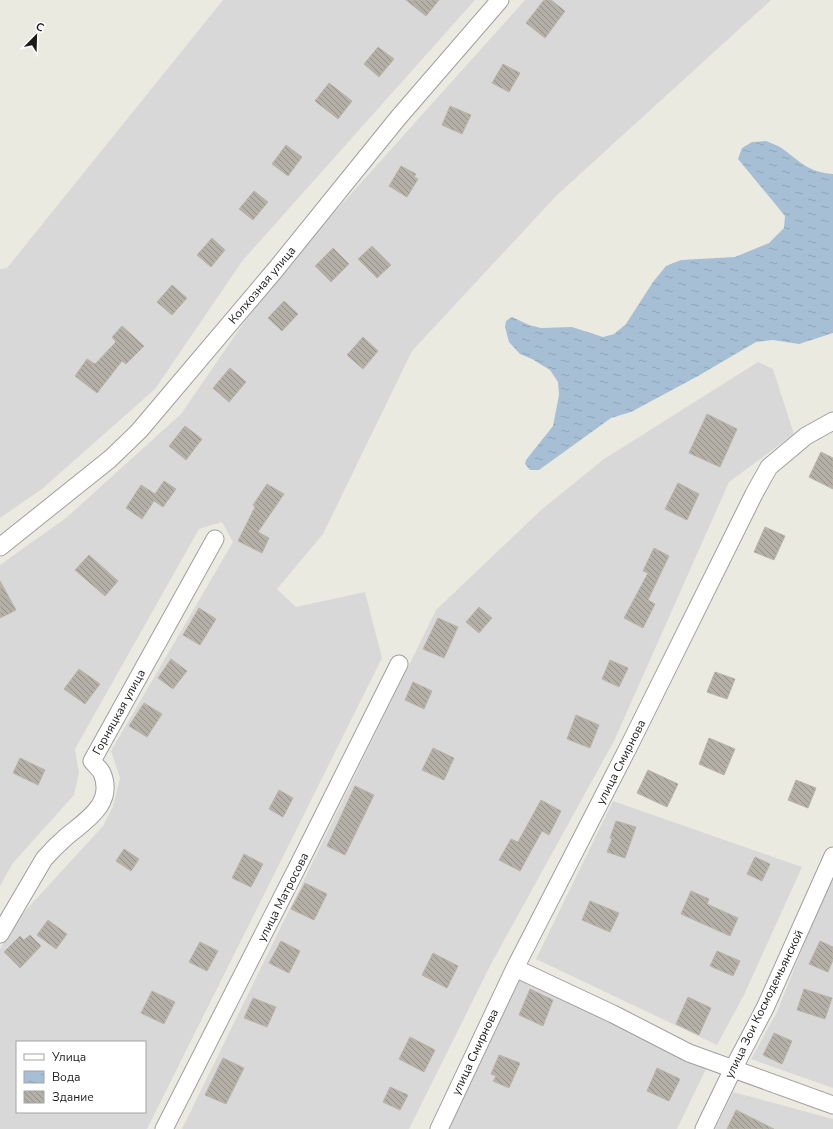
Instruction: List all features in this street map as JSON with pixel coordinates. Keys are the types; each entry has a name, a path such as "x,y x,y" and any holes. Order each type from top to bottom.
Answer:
{"street":[{"name":"Колхозная улица","path":"0,547 110,459 139,431 276,269 398,118 500,0"},
{"name":"улица Смирнова","path":"439,1129 515,968 630,744 754,494 769,467 806,436 833,421"},
{"name":"Горняцкая улица","path":"0,934 44,859 52,849 90,818 98,809 104,798 102,773 92,761 215,539"},
{"name":"улица Матросова","path":"164,1129 296,872 399,664"},
{"name":"улица Зои Космодемьянской","path":"704,1129 765,1008 833,856"},
{"path":"515,968 613,1014 689,1053 833,1105"}],"shaded area":[{"path":"223,0 475,0 243,260 155,389 42,489 0,518 0,269 7,268"},
{"path":"525,0 771,0 556,196 412,351 323,534 277,589 296,607 365,592 382,658 147,1129 0,1129 0,949 15,922 103,826 113,806 120,778 111,751 233,542 222,522 199,529 75,749 79,773 74,795 13,863 0,886 0,565 66,518 181,414 271,283"},
{"path":"758,362 773,369 794,434 729,482 614,741 491,964 409,1129 182,1129 436,610 541,510 604,459"},
{"path":"613,801 802,867 744,995 717,1045 536,959"},
{"path":"833,871 833,1088 751,1059 777,1012"},
{"path":"520,978 706,1069 677,1129 446,1129"},
{"path":"733,1092 833,1119 833,1129 715,1129"}],"water":[{"path":"766,141 780,147 810,168 824,173 833,174 833,333 799,344 773,340 756,342 698,376 631,412 611,418 539,470 530,470 525,464 526,460 553,426 559,395 558,382 550,370 532,359 520,354 509,342 505,327 506,321 512,317 529,325 541,328 572,327 603,337 614,334 626,324 653,282 666,266 681,260 735,257 769,243 784,228 785,216 738,159 742,148 752,142"}],"building":[{"path":"406,0 439,0 426,16"},
{"path":"544,0 551,0 565,11 545,38 526,23"},
{"path":"378,47 394,59 379,77 364,64"},
{"path":"503,64 520,73 509,92 492,83"},
{"path":"329,83 352,101 338,119 315,101"},
{"path":"450,106 471,115 462,134 442,125"},
{"path":"286,145 302,157 288,176 272,164"},
{"path":"401,166 416,174 414,177 418,179 407,197 389,186"},
{"path":"254,191 268,202 253,220 239,209"},
{"path":"212,238 225,250 211,267 197,255"},
{"path":"372,246 391,265 377,278 358,259"},
{"path":"333,248 349,264 331,282 315,266"},
{"path":"172,285 187,298 172,315 157,302"},
{"path":"284,301 298,314 282,331 268,318"},
{"path":"122,326 144,346 126,364 122,361 97,393 75,376 87,359 95,364 116,342 112,337"},
{"path":"363,337 378,351 363,369 347,355"},
{"path":"230,368 246,382 229,402 213,388"},
{"path":"707,414 737,429 720,467 689,453"},
{"path":"185,426 202,439 186,460 169,446"},
{"path":"821,452 833,458 833,489 809,477"},
{"path":"164,481 176,489 163,507 154,501 142,519 126,508 141,485 155,494"},
{"path":"678,483 699,494 687,520 665,509"},
{"path":"267,484 284,494 258,532 269,538 262,553 238,541 255,507 253,505"},
{"path":"765,527 785,536 774,560 754,552"},
{"path":"654,548 669,556 648,600 655,604 643,628 624,618 648,573 643,571"},
{"path":"89,555 118,581 105,596 75,570"},
{"path":"0,581 16,610 0,618"},
{"path":"479,607 492,618 479,633 466,622"},
{"path":"199,608 216,619 200,645 183,635"},
{"path":"438,618 458,627 444,658 423,649"},
{"path":"171,659 187,671 173,689 158,678"},
{"path":"610,660 628,668 619,687 602,679"},
{"path":"79,669 100,684 85,704 64,689"},
{"path":"715,672 735,679 727,699 707,692"},
{"path":"413,682 432,691 424,709 405,700"},
{"path":"144,703 162,714 147,737 129,726"},
{"path":"576,715 599,725 590,748 567,739"},
{"path":"709,738 735,749 724,775 699,764"},
{"path":"433,748 454,758 444,780 422,770"},
{"path":"20,758 45,770 38,785 13,773"},
{"path":"648,770 678,784 667,807 637,793"},
{"path":"796,780 816,788 808,808 788,800"},
{"path":"355,786 374,795 345,855 327,846"},
{"path":"279,790 293,798 283,817 269,809"},
{"path":"541,800 561,811 549,835 542,831 520,871 499,860 511,839 518,842"},
{"path":"616,821 636,827 625,858 607,852"},
{"path":"124,849 139,859 131,871 116,861"},
{"path":"244,854 263,864 251,887 232,878"},
{"path":"755,857 770,864 762,881 747,874"},
{"path":"305,883 327,894 314,920 291,909"},
{"path":"691,891 709,899 707,904 738,918 730,936 681,914"},
{"path":"590,901 619,913 610,932 582,920"},
{"path":"48,920 67,934 56,949 37,935"},
{"path":"30,935 41,946 20,968 4,952 20,936 24,940"},
{"path":"281,941 300,951 289,973 269,963"},
{"path":"820,941 833,947 833,960 828,972 809,964"},
{"path":"200,942 218,951 207,971 189,962"},
{"path":"717,951 740,961 733,976 710,966"},
{"path":"433,953 458,966 447,988 422,975"},
{"path":"530,989 553,1000 543,1026 519,1015"},
{"path":"804,989 832,998 825,1019 797,1010"},
{"path":"152,991 175,1002 164,1024 141,1013"},
{"path":"688,997 711,1008 699,1035 676,1024"},
{"path":"253,998 276,1007 267,1027 244,1018"},
{"path":"774,1033 792,1041 782,1064 763,1055"},
{"path":"410,1037 435,1050 424,1072 399,1059"},
{"path":"499,1055 520,1063 509,1088 493,1081 496,1076 491,1074"},
{"path":"223,1058 244,1068 226,1104 205,1095"},
{"path":"657,1068 680,1079 669,1101 647,1091"},
{"path":"390,1087 408,1095 400,1110 383,1102"},
{"path":"736,1110 774,1129 727,1129"}]}
